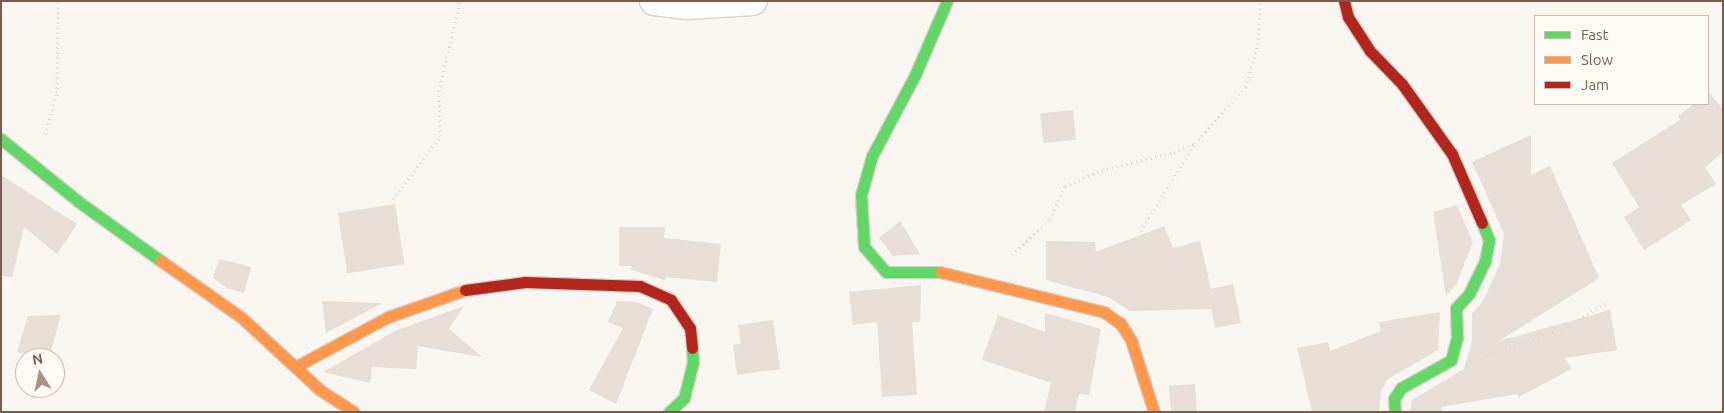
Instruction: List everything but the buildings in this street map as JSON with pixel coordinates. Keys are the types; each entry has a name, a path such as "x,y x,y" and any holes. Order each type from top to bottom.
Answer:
{"street":[{"path":"654,1 689,5 753,1"},
{"path":"947,1 915,75 872,156 861,195 864,247 886,272 925,269 976,278 1104,312 1120,323 1131,340 1154,412"},
{"path":"1344,1 1348,17 1370,51 1402,84 1452,154 1489,240 1485,261 1469,294 1456,308 1457,337 1451,360 1401,388 1394,399 1395,412"},
{"path":"1,139 36,164 79,202 242,318 320,390 354,412"},
{"path":"295,367 388,317 454,291 525,282 640,286 671,300 690,328 693,363 684,398 669,412"}],"path":[{"path":"36,164 57,93 58,1"},
{"path":"393,199 440,136 439,91 460,1"},
{"path":"1141,230 1195,143 1246,87 1258,44 1260,1"},
{"path":"976,278 1024,248 1050,219 1066,186 1102,170 1174,152 1195,143"},
{"path":"1451,360 1520,344 1561,329 1608,302"}],"traffic: fast":[{"path":"940,272 886,272 864,247 861,195 872,156 915,75 947,1"},
{"path":"1,139 79,202 161,261"},
{"path":"1395,412 1394,399 1401,388 1451,360 1457,337 1456,308 1469,294 1485,261 1489,240 1482,223"},
{"path":"669,412 684,398 693,363 692,348"}],"traffic: slow":[{"path":"161,261 242,318 320,390 354,412"},
{"path":"940,272 1104,312 1120,323 1131,340 1154,412"},
{"path":"295,367 388,317 465,290"}],"traffic: jam":[{"path":"1344,1 1348,17 1370,51 1402,84 1452,154 1482,223"},
{"path":"465,290 525,282 640,286 671,300 690,328 692,348"}]}
